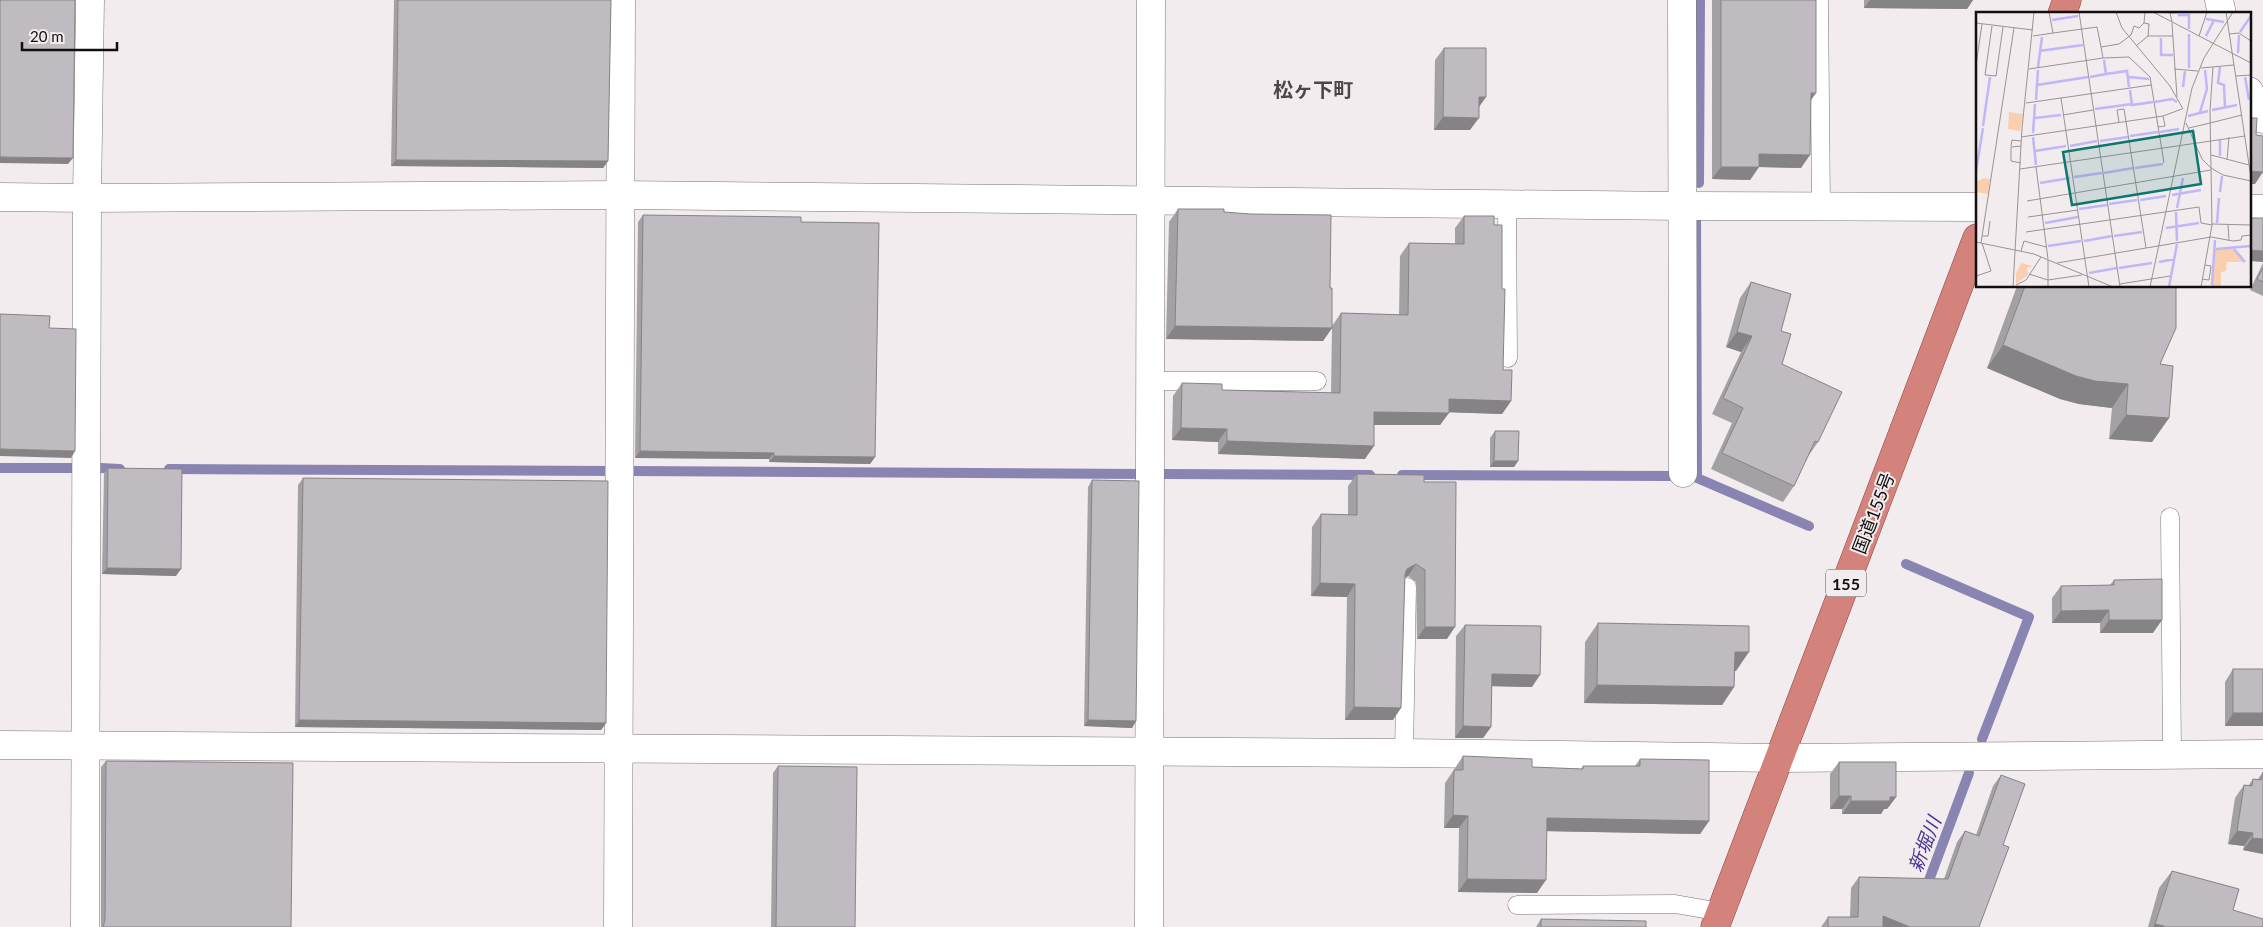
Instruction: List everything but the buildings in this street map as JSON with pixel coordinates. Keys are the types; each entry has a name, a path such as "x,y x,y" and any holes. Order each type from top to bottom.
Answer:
{"highway":[{"path":"2063,12 2067,0"},
{"name":"国道155号","path":"1718,919 1976,241"}],"street":[{"path":"85,927 87,198 90,0"},
{"path":"618,927 621,0"},
{"path":"1149,927 1151,0"},
{"path":"1682,0 1683,473"},
{"path":"2250,93 2263,118"},
{"path":"0,197 620,195 1682,206 1976,207"},
{"path":"2250,209 2263,209"},
{"path":"0,745 1404,753 1780,758 2263,754"}],"lane":[{"path":"1819,0 1821,206"},
{"path":"1507,204 1508,358"},
{"path":"1150,381 1317,381"},
{"path":"2170,518 2172,755"},
{"path":"1404,753 1407,587"},
{"path":"1517,905 1675,904 1718,919"}],"waterway":[{"path":"1699,183 1700,0"},
{"path":"1696,217 1697,478 1809,526"},
{"path":"0,468 76,468"},
{"path":"101,468 120,469"},
{"path":"169,469 612,471"},
{"path":"631,471 1141,474"},
{"path":"1164,474 1370,475"},
{"path":"1402,475 1673,476"},
{"path":"1906,564 2029,617 1982,739"},
{"name":"新堀川","path":"1925,891 1969,773"}],"district":[{"name":"松ヶ下町","path":"1313,89"}]}
